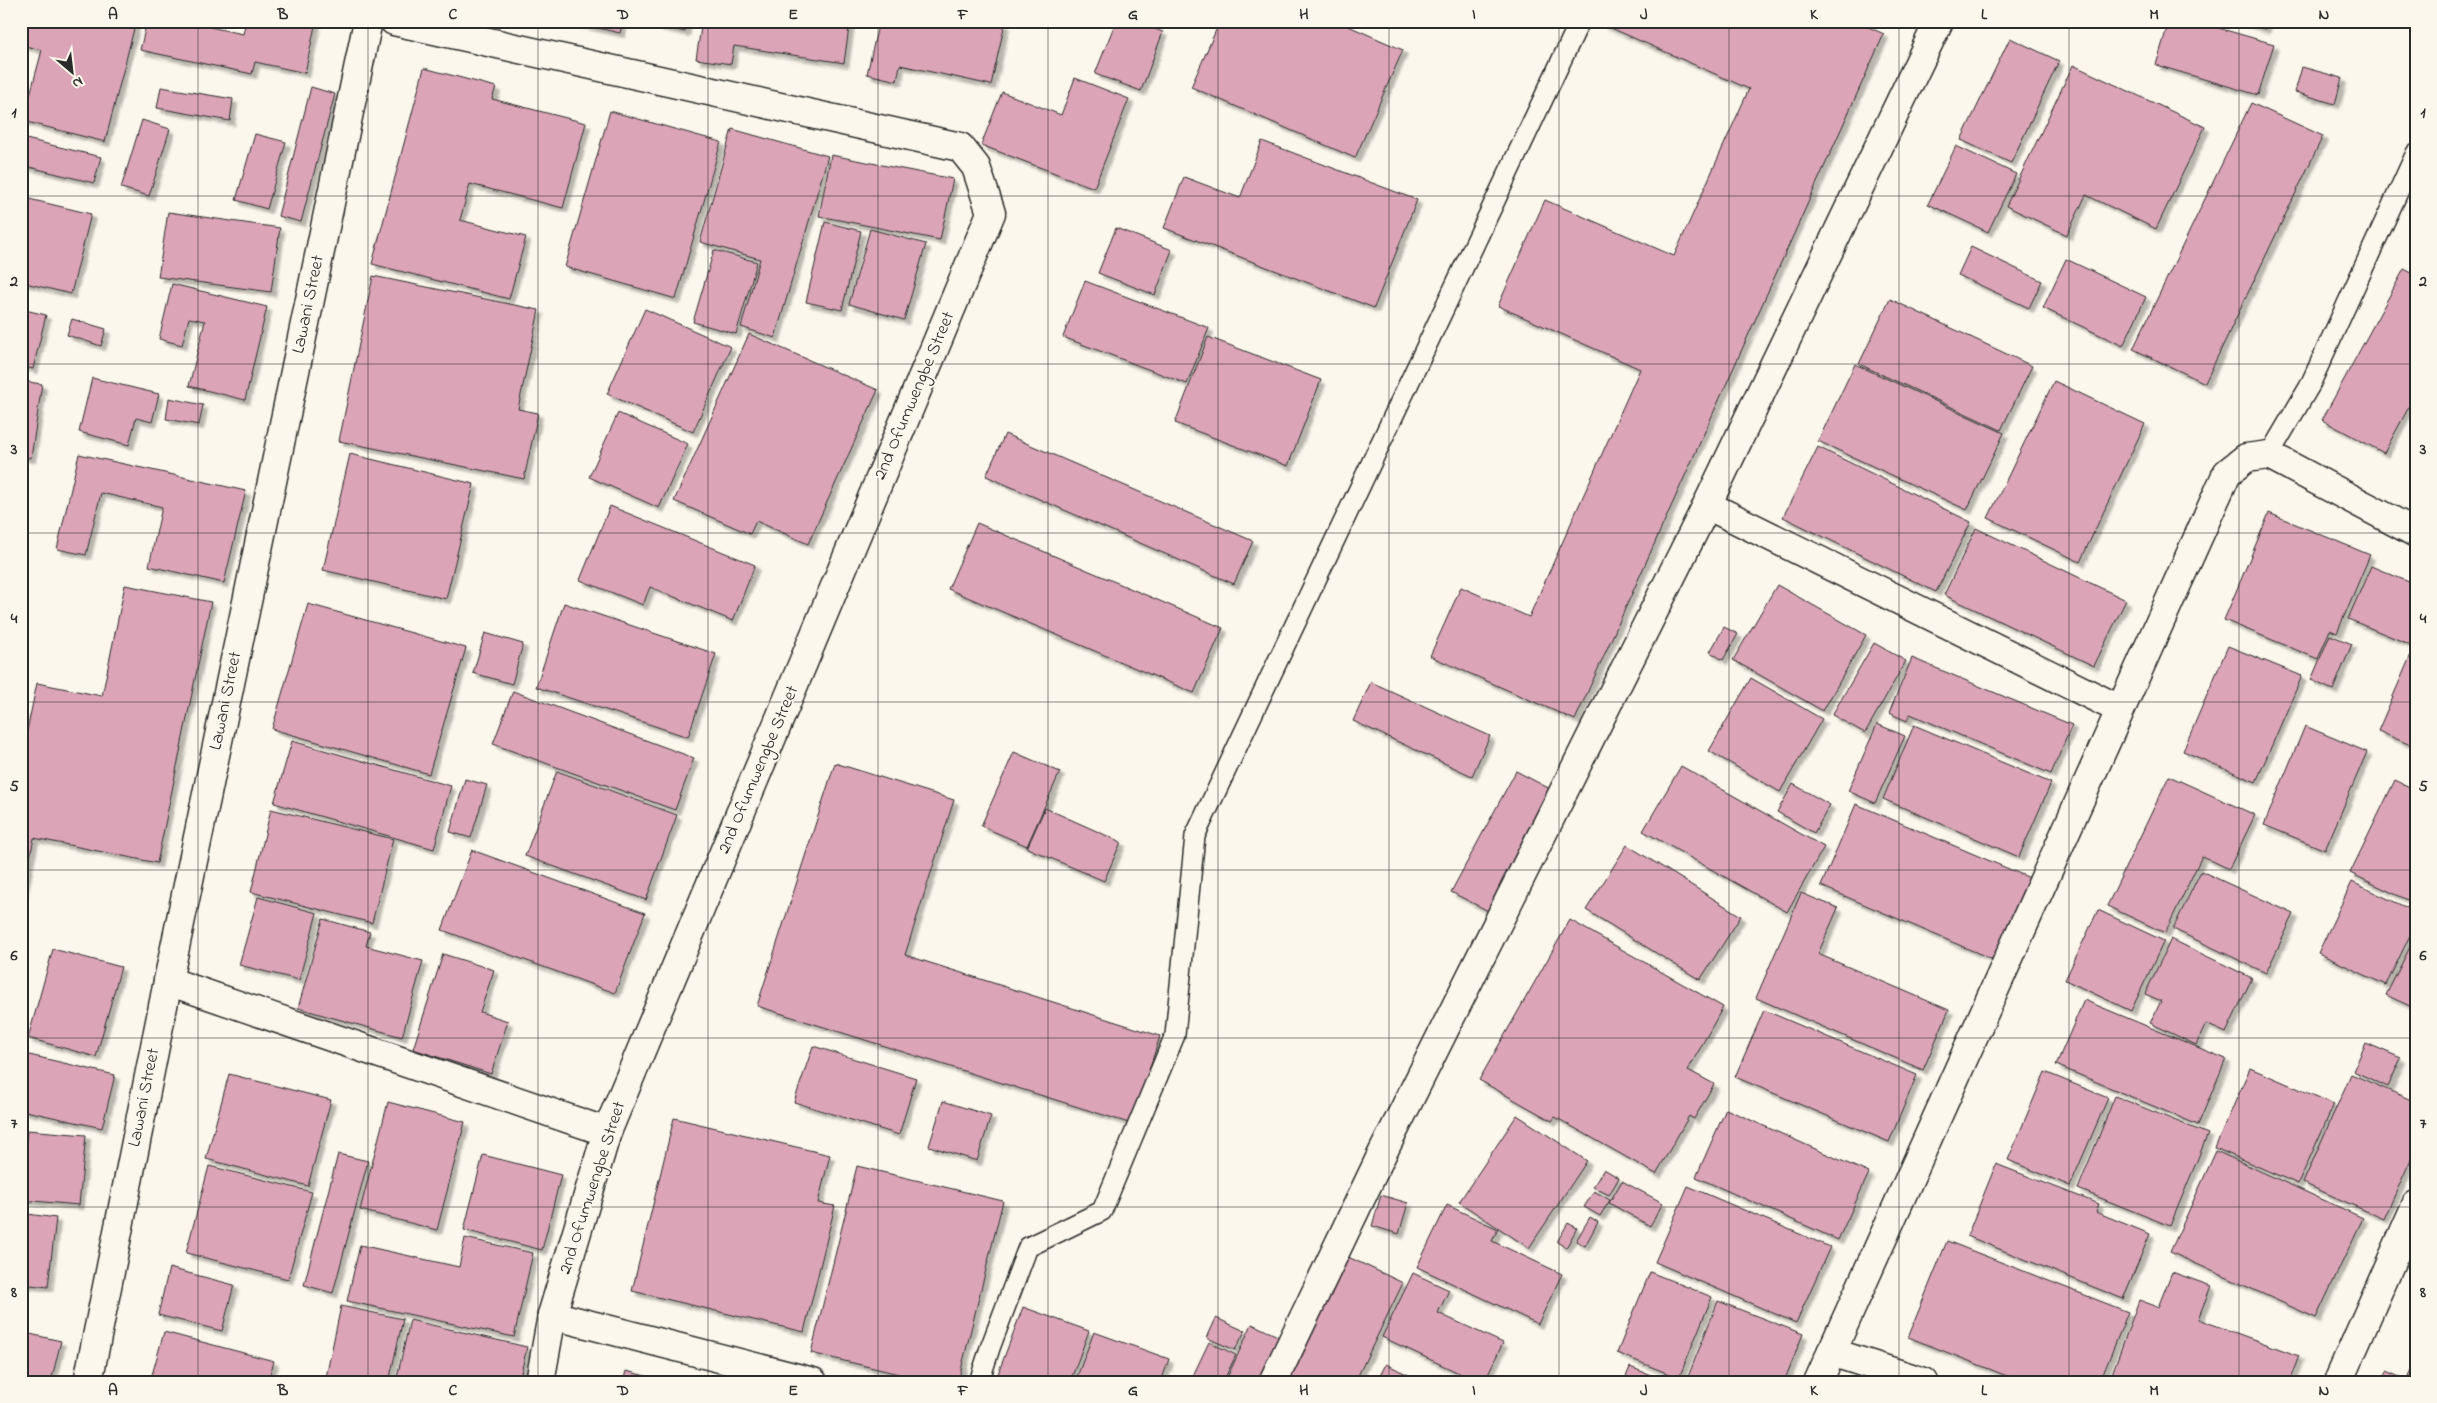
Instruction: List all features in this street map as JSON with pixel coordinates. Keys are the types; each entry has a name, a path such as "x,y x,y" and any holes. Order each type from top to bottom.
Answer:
{"street":[{"name":"Lawani Street","path":"88,1382 168,981 368,21"},
{"name":"2nd Ofumwengbe Street","path":"394,21 960,147 976,167 991,213 608,1132 552,1315 540,1382"},
{"path":"1273,1382 1382,1154 1707,505 1939,21"},
{"path":"1818,1382 2119,709 2227,473 2246,458 2268,455 2416,533"},
{"path":"1707,505 2119,709"},
{"path":"168,981 608,1132"},
{"path":"2338,1382 2416,1205"},
{"path":"552,1315 813,1382"},
{"path":"1831,1352 1924,1382"}],"lane":[{"path":"979,1382 1028,1247 1102,1211 1174,1036 1195,836 1580,21"},
{"path":"2268,455 2309,387 2416,153"}],"building":[{"path":"21,21 136,21 105,142 23,121 42,50 21,45"},
{"path":"147,21 206,21 205,26 243,34 246,21 316,21 305,73 255,62 252,74 140,50"},
{"path":"567,21 623,21 620,33"},
{"path":"637,21 687,21 685,32"},
{"path":"702,21 850,21 844,63 734,46 731,64 696,59"},
{"path":"879,21 1005,23 991,85 900,65 897,81 867,74"},
{"path":"1116,21 1133,21 1163,32 1141,91 1095,74"},
{"path":"1220,21 1337,21 1403,50 1355,158 1191,87"},
{"path":"1604,21 1855,21 1884,34 1575,720 1430,656 1461,587 1529,617 1640,369 1498,306 1545,200 1674,256 1749,89 1602,24"},
{"path":"2169,21 2194,21 2274,44 2258,95 2156,65"},
{"path":"2239,21 2268,21 2265,29"},
{"path":"2010,38 2059,61 2011,163 1961,140"},
{"path":"2073,65 2205,127 2156,229 2086,195 2067,235 2006,206"},
{"path":"2302,67 2342,78 2335,104 2295,92"},
{"path":"424,68 496,87 492,99 586,123 563,208 470,184 460,220 526,237 509,299 372,264"},
{"path":"1075,78 1129,99 1094,188 981,145 1002,92 1061,115"},
{"path":"161,87 233,99 230,121 157,108"},
{"path":"311,87 335,94 301,222 278,216"},
{"path":"2251,103 2323,136 2205,383 2133,349"},
{"path":"610,111 721,142 676,299 565,267"},
{"path":"142,120 170,129 149,196 121,188"},
{"path":"732,129 828,156 775,338 741,327 760,259 700,242"},
{"path":"255,134 286,142 267,209 236,200"},
{"path":"22,138 101,157 94,183 21,165"},
{"path":"1262,141 1417,200 1374,308 1164,228 1184,177 1240,198"},
{"path":"1956,146 2016,174 1988,232 1928,204"},
{"path":"831,155 953,179 940,240 819,216"},
{"path":"21,197 91,214 71,294 21,282"},
{"path":"168,212 280,228 271,292 158,277"},
{"path":"825,222 861,231 842,310 806,302"},
{"path":"1116,228 1172,250 1155,295 1098,273"},
{"path":"870,229 926,244 904,320 849,304"},
{"path":"1971,247 2042,281 2029,308 1958,275"},
{"path":"714,250 757,262 736,334 693,322"},
{"path":"2066,259 2146,297 2123,346 2043,308"},
{"path":"2404,269 2416,275 2416,394 2384,453 2322,420"},
{"path":"373,276 539,310 518,409 538,413 524,479 339,441"},
{"path":"1085,281 1209,328 1187,384 1063,337"},
{"path":"172,284 267,307 245,400 189,386 205,321 189,318 182,345 159,339"},
{"path":"1890,299 2032,366 2001,430 1859,364"},
{"path":"21,309 46,315 33,369 21,366"},
{"path":"645,309 731,347 693,432 607,394"},
{"path":"72,319 106,329 101,346 67,335"},
{"path":"749,334 878,390 808,544 756,521 750,534 674,501"},
{"path":"1208,337 1321,380 1288,466 1175,423"},
{"path":"1855,364 2004,433 1967,510 1818,441"},
{"path":"92,378 159,394 152,422 136,418 129,445 79,432"},
{"path":"21,381 42,384 31,458 21,457"},
{"path":"2054,381 2145,424 2080,562 1988,518"},
{"path":"169,398 203,405 199,425 166,419"},
{"path":"618,413 688,444 659,508 589,477"},
{"path":"1005,434 1253,541 1234,584 986,476"},
{"path":"1818,447 1971,522 1936,592 1783,517"},
{"path":"79,454 246,491 224,583 149,566 162,507 101,493 86,555 57,549"},
{"path":"350,454 474,484 446,599 323,570"},
{"path":"610,506 755,565 733,621 650,587 643,605 580,580"},
{"path":"2269,513 2370,555 2337,633 2330,630 2318,659 2224,620"},
{"path":"977,523 1223,628 1194,693 948,589"},
{"path":"1976,528 2126,600 2094,666 1944,595"},
{"path":"2371,566 2416,585 2416,634 2411,645 2348,619"},
{"path":"125,585 211,602 157,863 34,838 21,900 21,759 37,683 102,696"},
{"path":"1777,585 1866,635 1823,711 1733,660"},
{"path":"564,603 716,654 688,737 536,687"},
{"path":"308,604 466,648 429,774 272,729"},
{"path":"1724,627 1738,634 1723,660 1710,652"},
{"path":"485,633 523,644 512,684 473,673"},
{"path":"2330,635 2352,644 2333,690 2311,680"},
{"path":"1874,643 1906,661 1865,733 1832,715"},
{"path":"2416,643 2416,745 2415,747 2378,731"},
{"path":"2228,646 2302,676 2256,782 2183,751"},
{"path":"1912,658 2072,725 2051,774 1910,714 1907,721 1889,713"},
{"path":"1751,678 1822,719 1780,792 1709,751"},
{"path":"1371,682 1490,736 1472,776 1353,721"},
{"path":"513,691 694,758 675,810 493,744"},
{"path":"1877,724 1905,736 1875,803 1848,791"},
{"path":"1914,725 2051,783 2019,857 1883,799"},
{"path":"2305,726 2367,752 2325,850 2264,825"},
{"path":"292,741 451,786 434,849 274,803"},
{"path":"1014,752 1060,772 1027,846 981,826"},
{"path":"835,763 954,800 905,955 1160,1036 1132,1124 757,1006"},
{"path":"1681,766 1824,847 1787,912 1643,831"},
{"path":"557,771 677,815 646,900 525,856"},
{"path":"1516,771 1556,792 1492,913 1451,892"},
{"path":"2169,776 2255,815 2229,869 2202,856 2165,933 2107,906"},
{"path":"465,779 487,785 471,838 450,832"},
{"path":"2395,780 2416,790 2416,904 2350,873"},
{"path":"1793,784 1830,805 1814,833 1777,812"},
{"path":"1856,804 2037,881 2001,963 1821,886"},
{"path":"1045,808 1121,842 1104,881 1027,848"},
{"path":"271,809 393,839 372,923 251,892"},
{"path":"1627,845 1741,916 1700,980 1586,910"},
{"path":"472,850 645,913 615,993 442,930"},
{"path":"2201,871 2294,914 2266,973 2173,929"},
{"path":"2352,882 2416,912 2416,923 2386,985 2318,953"},
{"path":"1801,893 1838,908 1818,954 1949,1010 1923,1070 1756,998"},
{"path":"258,897 317,913 299,980 239,965"},
{"path":"2098,910 2164,941 2131,1011 2065,980"},
{"path":"323,919 370,932 366,946 423,961 402,1037 298,1008"},
{"path":"1570,920 1723,1007 1688,1070 1714,1084 1694,1119 1689,1116 1656,1174 1555,1117 1552,1121 1479,1080"},
{"path":"2416,935 2416,1009 2386,995"},
{"path":"2171,939 2252,978 2226,1033 2206,1024 2196,1045 2150,1023 2161,1001 2145,994"},
{"path":"53,949 121,967 96,1057 28,1038"},
{"path":"443,954 494,970 480,1012 508,1021 491,1074 413,1049"},
{"path":"2084,1000 2226,1059 2198,1125 2056,1065"},
{"path":"1764,1010 1917,1075 1889,1142 1735,1077"},
{"path":"2366,1043 2401,1058 2388,1087 2353,1071"},
{"path":"813,1046 916,1078 899,1135 794,1102"},
{"path":"21,1053 115,1075 102,1128 21,1110"},
{"path":"2250,1068 2334,1104 2298,1184 2215,1148"},
{"path":"2045,1072 2108,1098 2070,1186 2008,1160"},
{"path":"229,1074 331,1100 308,1186 206,1159"},
{"path":"2351,1074 2416,1102 2416,1148 2384,1219 2303,1183"},
{"path":"2115,1096 2208,1134 2170,1226 2078,1189"},
{"path":"943,1101 991,1116 977,1161 929,1146"},
{"path":"388,1102 465,1122 437,1230 360,1210"},
{"path":"1726,1109 1869,1173 1838,1240 1696,1177"},
{"path":"1517,1115 1587,1161 1529,1248 1459,1202"},
{"path":"674,1118 830,1155 818,1203 835,1206 804,1332 632,1291"},
{"path":"27,1130 86,1135 79,1205 21,1200"},
{"path":"2216,1151 2363,1218 2316,1318 2170,1252"},
{"path":"338,1154 368,1161 333,1293 304,1285"},
{"path":"483,1155 561,1175 542,1250 464,1230"},
{"path":"1996,1164 2099,1204 2096,1212 2150,1234 2123,1299 1967,1236"},
{"path":"209,1166 312,1192 288,1279 186,1253"},
{"path":"857,1166 1003,1201 958,1382 932,1382 811,1353"},
{"path":"1604,1169 1619,1178 1609,1195 1593,1187"},
{"path":"1622,1181 1663,1203 1650,1226 1609,1203"},
{"path":"1688,1186 1830,1247 1796,1323 1655,1262"},
{"path":"1594,1191 1610,1200 1600,1216 1584,1207"},
{"path":"1381,1195 1408,1203 1399,1234 1372,1226"},
{"path":"1447,1205 1498,1229 1492,1241 1562,1274 1538,1324 1417,1267"},
{"path":"21,1213 56,1218 48,1287 21,1284"},
{"path":"1590,1217 1598,1222 1585,1246 1576,1241"},
{"path":"1568,1223 1577,1228 1566,1248 1557,1242"},
{"path":"465,1238 533,1253 514,1337 347,1301 360,1245 459,1267"},
{"path":"1947,1241 2128,1312 2100,1382 2022,1382 1908,1337"},
{"path":"1342,1254 1403,1283 1355,1382 1280,1382"},
{"path":"169,1268 234,1285 222,1331 158,1315"},
{"path":"1650,1272 1712,1297 1679,1378 1617,1353"},
{"path":"2172,1272 2211,1286 2198,1319 2299,1356 2289,1382 2109,1382 2139,1300 2158,1307"},
{"path":"1413,1273 1449,1290 1438,1313 1503,1343 1484,1382 1478,1382 1382,1337"},
{"path":"1718,1301 1803,1334 1784,1382 1686,1382"},
{"path":"341,1306 403,1319 389,1382 325,1382"},
{"path":"1023,1307 1089,1331 1070,1382 1004,1382 996,1379"},
{"path":"1216,1318 1245,1331 1235,1350 1207,1338"},
{"path":"410,1320 527,1347 519,1382 396,1382"},
{"path":"1252,1324 1284,1339 1264,1382 1225,1382"},
{"path":"21,1332 61,1341 51,1382 21,1382"},
{"path":"164,1332 274,1361 268,1382 150,1382"},
{"path":"1094,1332 1169,1359 1161,1382 1075,1382"},
{"path":"1209,1342 1236,1355 1223,1382 1190,1382"},
{"path":"2416,1359 2416,1379 2408,1376"},
{"path":"1386,1364 1423,1382 1377,1382"},
{"path":"1630,1367 1669,1382 1624,1382"},
{"path":"626,1371 670,1382 623,1382"},
{"path":"2387,1371 2412,1382 2382,1382"}]}
